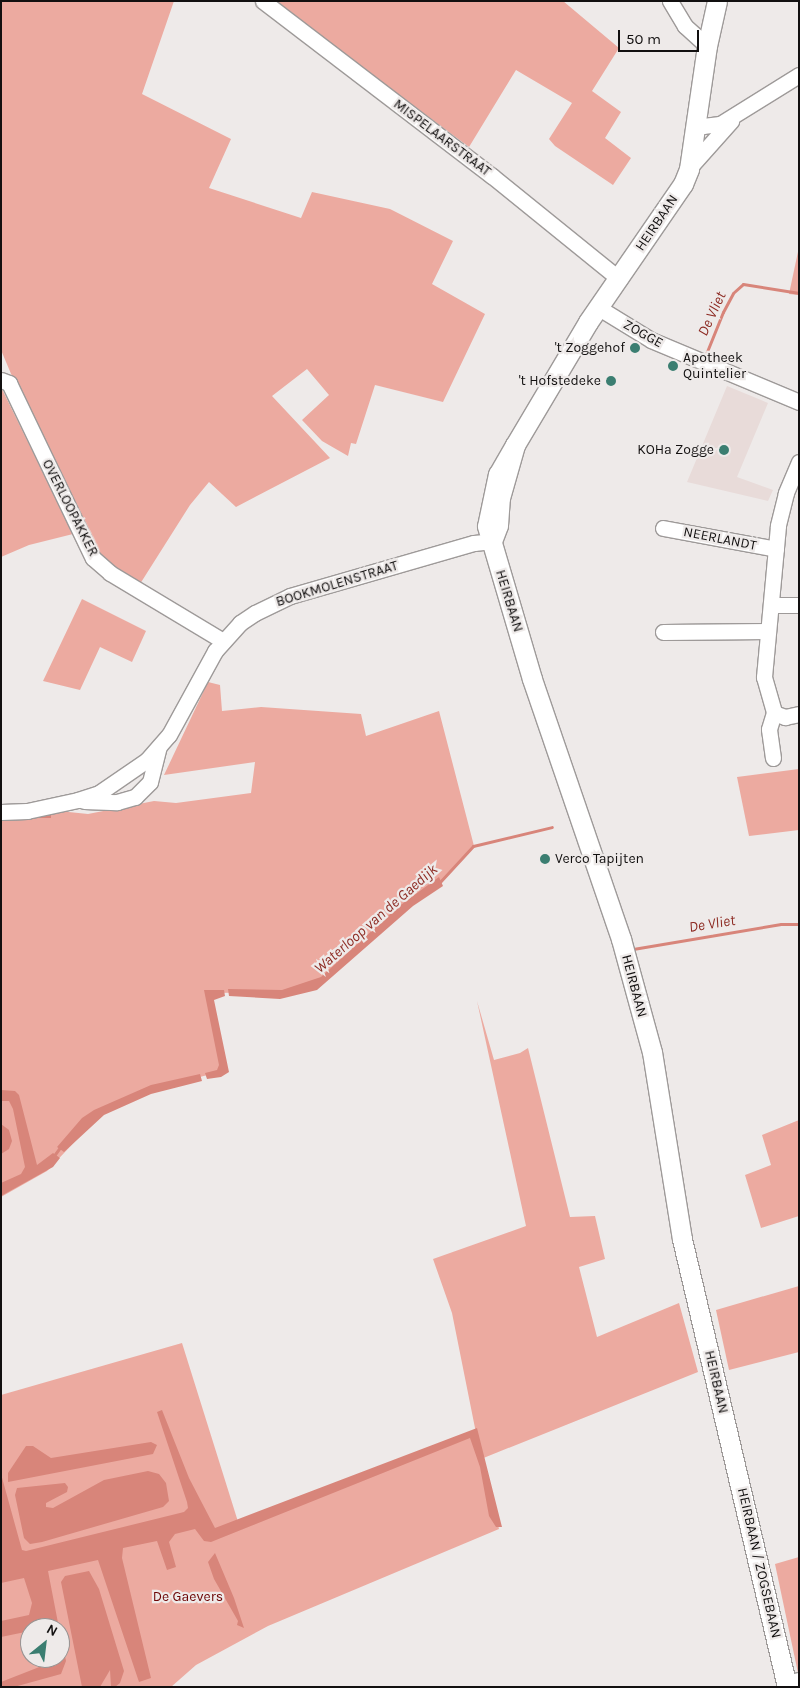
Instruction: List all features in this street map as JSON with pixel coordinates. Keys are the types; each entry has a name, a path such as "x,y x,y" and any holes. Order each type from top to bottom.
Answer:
{"main road":[{"name":"HEIRBAAN","path":"717,1 707,46 690,167 670,207 599,308 515,445 500,498 498,525 492,541 532,679 621,939 652,1052 680,1230 730,1443"},
{"name":"HEIRBAAN / ZOGSEBAAN","path":"730,1443 791,1683"}],"street":[{"name":"MISPELAARSTRAAT","path":"263,1 492,176 619,279"},
{"path":"670,1 685,26 707,46"},
{"path":"696,122 712,126 799,76"},
{"path":"690,167 741,111"},
{"name":"ZOGGE","path":"599,308 651,340 799,402"},
{"name":"OVERLOOPAKKER","path":"1,380 9,383 93,558 110,573 223,641"},
{"name":"NEERLANDT","path":"774,758 769,729 774,713 764,677 776,549 786,493 799,462"},
{"name":"NEERLANDT","path":"663,528 776,549"},
{"name":"BOOKMOLENSTRAAT","path":"1,812 27,811 78,800 99,793 132,772 160,747 223,641 240,623 276,601 474,543 492,541"},
{"path":"772,605 799,605"},
{"path":"663,632 768,631"},
{"path":"774,713 785,717 799,714"},
{"path":"78,800 110,802 135,797 150,782 160,747"}],"shaded area":[{"name":"KOHa Zogge","path":"727,386 768,403 737,477 773,490 768,501 687,482"},
{"path":"1,813 51,813 51,818 1,818"},
{"path":"439,877 443,886 413,906 317,990 280,999 229,996 228,989 282,990 321,977 398,907"},
{"path":"204,990 224,990 225,996 214,1000 229,1072 221,1077 207,1079 205,1073 217,1070 219,1065"},
{"path":"200,1074 202,1081 151,1094 104,1115 64,1152 57,1147 82,1118 94,1110 151,1085"},
{"path":"1,1090 15,1091 19,1095 37,1165 53,1153 60,1158 53,1167 1,1196 1,1183 21,1174 25,1167 13,1109 9,1101 1,1101"},
{"path":"1,1124 9,1130 12,1141 9,1149 1,1154"},
{"path":"162,1410 189,1478 215,1528 477,1428 502,1527 496,1527 489,1516 480,1467 470,1438 211,1542 204,1541 195,1529 175,1534 169,1542 176,1567 167,1570 157,1541 123,1548 122,1558 151,1678 139,1682 98,1560 48,1571 57,1618 20,1618 20,1633 1,1637 1,1621 29,1615 32,1603 24,1578 1,1583 1,1474 22,1550 26,1551 184,1512 188,1508 187,1502 157,1412"},
{"path":"151,1442 157,1445 153,1454 8,1482 8,1473 26,1446 33,1446 51,1458"},
{"path":"148,1471 159,1474 166,1483 169,1501 163,1507 42,1542 30,1544 24,1538 15,1495 17,1488 65,1483 68,1487 67,1492 46,1503 46,1507 53,1508 104,1480"},
{"path":"215,1553 244,1628 237,1625 238,1621 214,1579 208,1562"},
{"path":"89,1571 99,1589 124,1671 120,1683 115,1687 111,1686 110,1670 100,1687 82,1687 70,1627 70,1618 68,1618 61,1582 65,1576"},
{"path":"37,1668 63,1668 61,1674 14,1687 1,1687 1,1682"}],"green space":[{"path":"1,1 174,1 142,94 231,139 209,188 301,218 312,192 390,209 453,241 432,284 485,314 443,402 375,385 356,444 351,443 348,456 322,441 302,420 329,395 307,369 272,396 330,458 236,507 209,482 190,505 140,584 101,561 22,400 1,350"},
{"path":"273,1 563,1 619,48 592,91 621,112 605,138 631,158 613,185 555,146 549,139 572,103 516,70 469,147"},
{"path":"799,247 799,295 789,294"},
{"path":"1,387 73,534 29,545 1,557"},
{"path":"82,599 146,631 132,662 100,647 80,690 43,681"},
{"path":"208,682 220,685 222,711 261,707 361,714 366,736 439,711 474,846 442,880 334,971 300,992 207,993 224,1071 143,1091 100,1115 47,1171 1,1197 1,817 59,811 88,814 154,801 176,803 251,793 255,762 164,775"},
{"path":"799,769 799,830 749,836 737,777"},
{"name":"De Gaevers","path":"477,1001 494,1060 520,1053 528,1048 570,1217 595,1216 605,1259 579,1267 597,1337 679,1303 698,1372 481,1459 499,1529 268,1626 196,1665 171,1687 1,1687 1,1395 182,1343 240,1528 476,1433 452,1313 433,1259 526,1226"},
{"path":"799,1120 799,1216 761,1228 745,1175 771,1165 762,1135"},
{"path":"799,1286 799,1352 729,1370 716,1310"},
{"path":"799,1557 799,1673 798,1673 775,1564"}],"waterway":[{"name":"De Vliet","path":"706,354 733,293 743,284 799,293"},
{"name":"Waterloop van de Gaedijk","path":"439,883 473,846 552,827"},
{"name":"De Vliet","path":"633,949 781,924 799,924"},
{"name":"Waterloop van de Gaedijk","path":"53,1157 61,1146"}],"place":[{"name":"'t Zoggehof","path":"635,348"},
{"name":"Apotheek Quintelier","path":"673,366"},
{"name":"'t Hofstedeke","path":"611,381"},
{"name":"KOHa Zogge","path":"724,450"},
{"name":"Verco Tapijten","path":"545,859"}]}
